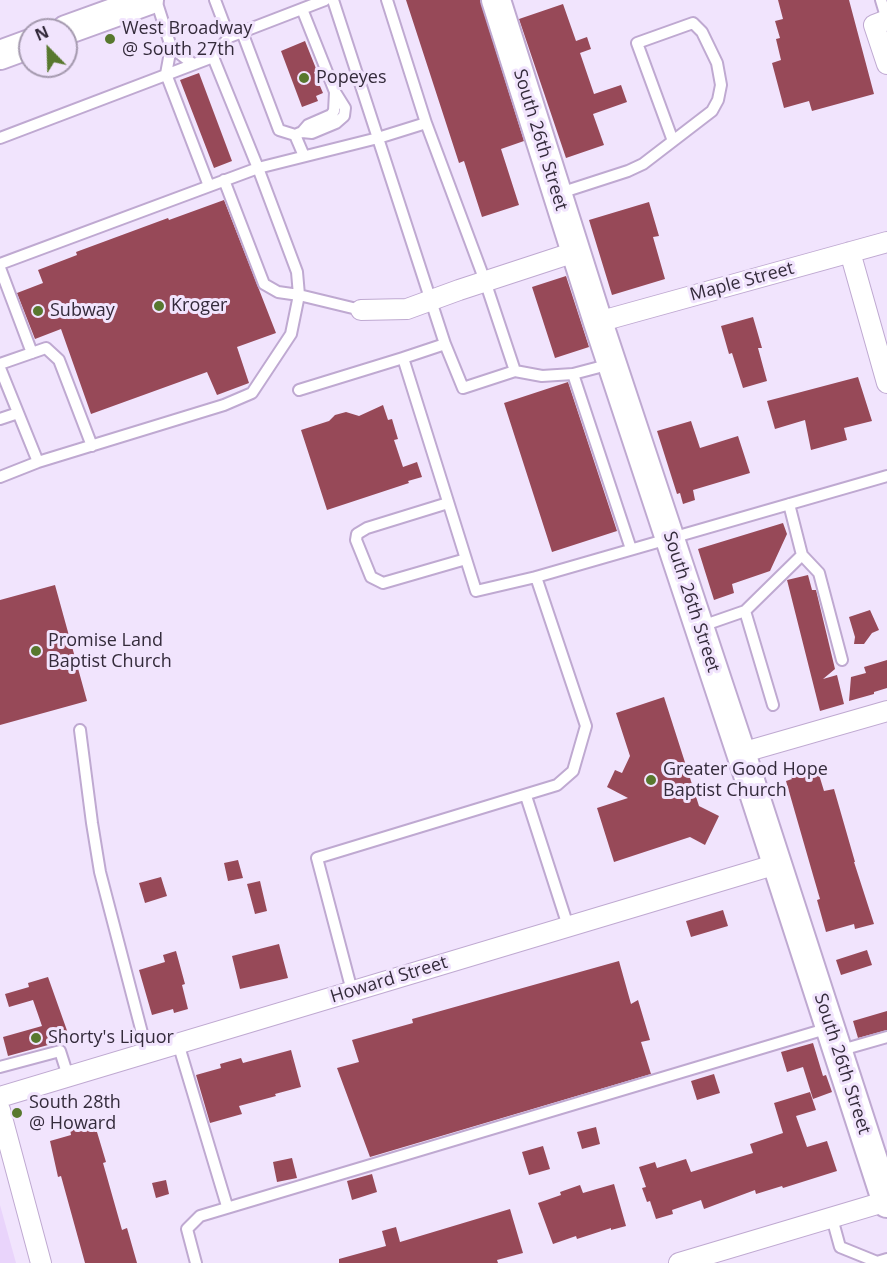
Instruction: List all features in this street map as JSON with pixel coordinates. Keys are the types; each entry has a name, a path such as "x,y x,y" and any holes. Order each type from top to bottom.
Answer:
{"street":[{"path":"78,22 100,8 149,0"},
{"name":"South 26th Street","path":"496,0 611,364 887,1202"},
{"path":"883,22 887,64"},
{"path":"0,55 18,48"},
{"name":"Maple Street","path":"598,322 887,242"},
{"path":"361,310 407,309 575,252"},
{"path":"850,252 887,383"},
{"path":"741,753 887,711"},
{"name":"Howard Street","path":"0,1097 777,864"},
{"path":"0,1110 41,1263"},
{"path":"679,1263 887,1202"}],"lane":[{"path":"156,0 171,47 166,74 209,186"},
{"path":"215,0 229,37"},
{"path":"0,138 213,57 229,37 325,0"},
{"path":"333,0 445,344 463,388 515,371 543,376 573,374 611,364"},
{"path":"387,0 426,123 485,281 515,371"},
{"path":"881,0 883,22"},
{"path":"298,134 308,125 331,115 334,111 335,92 302,9"},
{"path":"557,194 643,164 673,141 712,111 718,100 721,85 717,63 702,32 693,23 637,42 673,141"},
{"path":"242,32 279,130 298,134"},
{"path":"171,47 193,64"},
{"path":"0,477 38,462 224,405 252,393 291,334 299,295 297,272 213,57"},
{"path":"32,353 0,266 258,168 378,138 426,123"},
{"path":"298,134 304,156"},
{"path":"224,180 264,284 278,292 361,310"},
{"path":"299,390 445,344"},
{"path":"38,462 0,366 46,348 59,360 92,446"},
{"path":"403,358 476,591 536,577 887,476"},
{"path":"573,374 631,549"},
{"path":"0,419 18,413"},
{"path":"448,503 367,528 357,534 356,540 371,577 383,583 466,559"},
{"path":"789,504 802,555 819,573 842,660"},
{"path":"699,627 745,611 802,555"},
{"path":"352,991 317,858 526,796 557,785 573,771 586,726 536,577"},
{"path":"745,611 773,705"},
{"path":"80,730 100,872 147,1052"},
{"path":"526,796 568,926"},
{"path":"196,1263 187,1229 200,1216 227,1206 834,1039 887,1037"},
{"path":"178,1043 227,1206"},
{"path":"0,1067 60,1051 68,1076"},
{"path":"832,1218 840,1247 877,1262 887,1259"}],"shaded area":[{"path":"0,1205 16,1263 0,1263"}],"building":[{"path":"406,0 480,0 524,141 501,149 519,205 482,217 464,161 459,163"},
{"path":"778,0 849,0 874,94 812,111 809,101 784,108 772,63 781,60 776,39 780,38 775,21 783,19"},
{"path":"563,4 576,41 587,37 591,49 580,53 594,94 621,85 627,102 593,114 604,145 566,158 519,19"},
{"name":"Popeyes","path":"305,41 323,93 316,96 318,101 302,107 281,51"},
{"path":"199,73 232,161 214,168 180,80"},
{"name":"Kroger","path":"224,200 276,333 237,347 249,383 217,395 207,372 91,414 61,329 35,339 17,293 43,283 38,270 77,255 76,252"},
{"path":"649,202 659,236 653,237 665,279 612,295 589,220"},
{"path":"566,276 589,347 555,358 532,287"},
{"path":"753,317 762,348 758,348 767,381 743,388 732,353 729,354 721,326"},
{"path":"858,377 872,421 844,428 847,440 811,450 805,420 775,429 767,401"},
{"path":"568,382 617,531 552,552 504,403"},
{"path":"383,405 388,420 392,419 398,439 394,440 403,467 417,462 422,477 327,510 301,430 329,421 335,415 346,412 359,416"},
{"path":"691,421 700,448 738,436 750,473 693,490 695,500 683,504 680,493 677,494 657,431"},
{"path":"783,523 787,534 770,571 732,584 734,593 714,600 698,549"},
{"path":"808,575 812,590 816,590 835,669 823,679 837,675 844,704 820,711 787,580"},
{"name":"Promise Land Baptist Church","path":"55,585 87,701 0,725 0,600"},
{"path":"870,610 879,630 872,633 864,644 854,644 855,637 849,617"},
{"path":"887,660 887,688 849,701 851,677 866,673 864,667"},
{"name":"Greater Good Hope Baptist Church","path":"664,697 699,806 719,816 705,845 690,837 614,862 597,808 628,798 607,787 615,770 622,773 630,756 616,713"},
{"path":"817,768 824,791 834,789 874,924 855,929 854,924 826,932 817,900 820,899 786,781 792,779 790,776"},
{"path":"238,860 243,878 228,881 224,863"},
{"path":"161,877 167,896 145,903 139,883"},
{"path":"260,881 267,911 255,914 247,884"},
{"path":"723,910 728,926 691,937 686,921"},
{"path":"279,944 288,978 240,989 232,956"},
{"path":"867,950 872,965 841,975 836,960"},
{"path":"176,951 185,984 182,985 188,1009 174,1013 173,1009 152,1015 139,970 165,962 163,955"},
{"path":"619,961 631,1004 638,1000 650,1040 641,1042 651,1074 370,1157 337,1068 359,1062 352,1040 413,1023 412,1019"},
{"path":"48,977 70,1039 8,1056 3,1037 42,1026 33,1000 9,1007 5,994 29,987 28,983"},
{"path":"887,1011 887,1030 858,1038 853,1021"},
{"path":"813,1043 823,1076 826,1075 832,1092 813,1099 803,1067 787,1072 781,1052"},
{"path":"291,1050 301,1087 239,1106 242,1114 210,1123 196,1075 221,1068 220,1064 241,1058 243,1063"},
{"path":"714,1074 720,1093 697,1100 691,1081"},
{"path":"810,1092 816,1110 796,1116 807,1147 827,1141 837,1171 783,1188 782,1186 756,1194 755,1190 704,1209 701,1200 672,1210 673,1214 656,1219 650,1201 647,1202 642,1188 646,1187 639,1167 655,1162 657,1168 686,1159 691,1172 753,1153 750,1144 783,1133 774,1103"},
{"path":"94,1122 122,1230 127,1228 137,1263 85,1263 61,1176 58,1177 50,1141 71,1135 70,1129"},
{"path":"596,1127 600,1144 582,1149 577,1132"},
{"path":"543,1146 550,1169 529,1175 522,1152"},
{"path":"292,1158 297,1178 277,1182 273,1162"},
{"path":"372,1174 377,1192 352,1200 347,1181"},
{"path":"166,1180 169,1194 156,1198 152,1183"},
{"path":"614,1184 626,1226 611,1230 611,1228 577,1239 576,1236 553,1244 538,1203 580,1185 583,1193"},
{"path":"510,1209 523,1253 497,1260 498,1263 339,1263 339,1259 386,1246 382,1231 396,1227 400,1242"}],"place":[{"name":"West Broadway @ South 27th","path":"110,39"},
{"name":"Popeyes","path":"304,78"},
{"name":"Kroger","path":"159,306"},
{"name":"Subway","path":"38,311"},
{"name":"Promise Land Baptist Church","path":"36,651"},
{"name":"Greater Good Hope Baptist Church","path":"651,780"},
{"name":"Shorty's Liquor","path":"36,1038"},
{"name":"South 28th @ Howard","path":"17,1113"}]}
